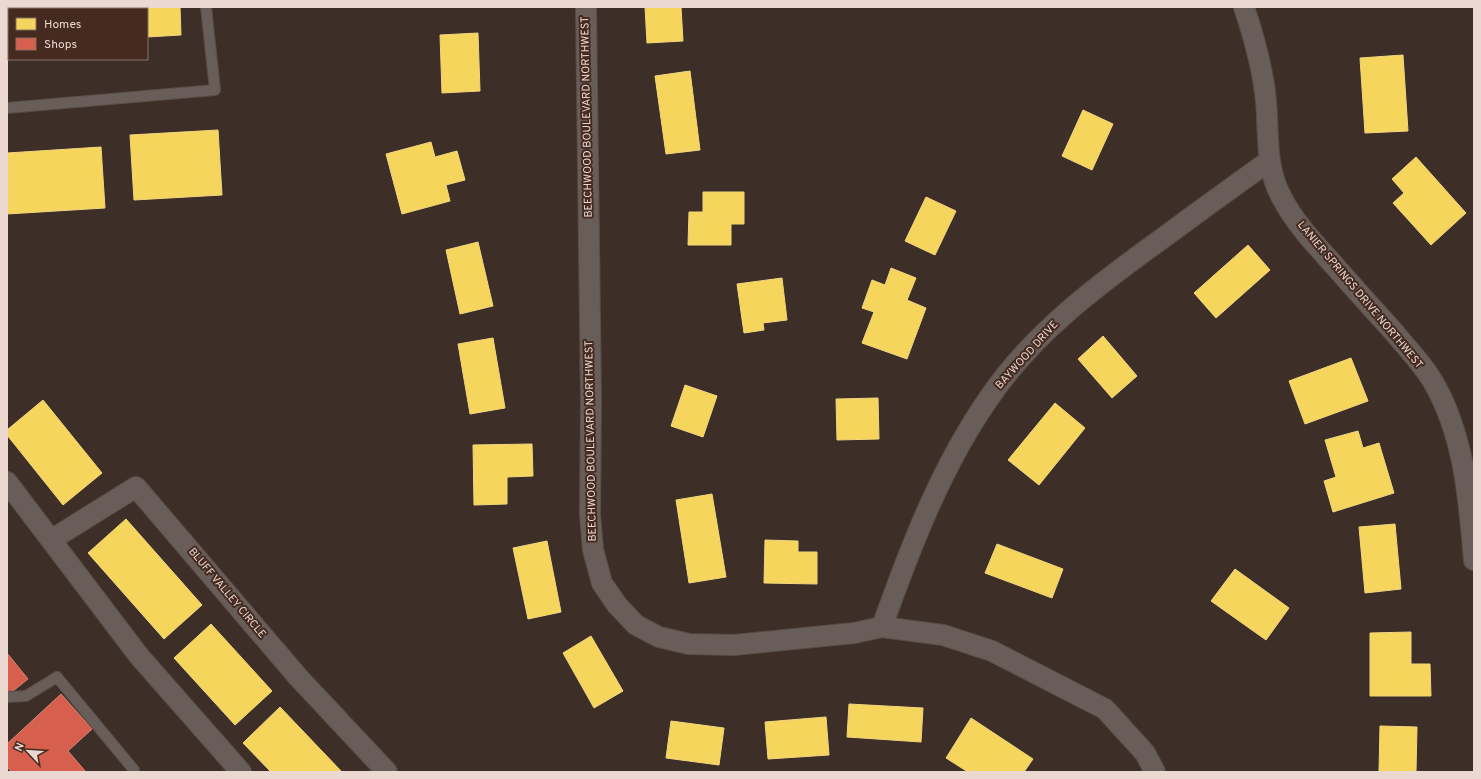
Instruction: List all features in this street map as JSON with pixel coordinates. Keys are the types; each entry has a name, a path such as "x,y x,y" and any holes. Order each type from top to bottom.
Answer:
{"street":[{"name":"BEECHWOOD BOULEVARD NORTHWEST","path":"586,7 590,515 593,550 602,583 617,606 636,625 659,637 689,644 734,645 854,633 882,627 944,635 992,651 1105,709 1145,753 1155,772"},
{"name":"LANIER SPRINGS DRIVE NORTHWEST","path":"1244,7 1256,46 1266,100 1269,161 1272,175 1281,198 1304,232 1408,349 1431,379 1446,406 1456,437 1465,479 1474,560"},
{"name":"BAYWOOD DRIVE","path":"882,627 903,566 926,512 960,446 989,398 1028,350 1066,312 1108,277 1269,161"},
{"path":"7,482 139,656 241,772"},
{"name":"BLUFF VALLEY CIRCLE","path":"51,540 136,487 298,678 386,772"}],"lane":[{"path":"7,108 215,90 206,7"},
{"path":"7,697 26,696 57,677 134,770"}],"building: Homes":[{"path":"7,7 180,7 181,35 148,37 148,8 8,8 7,46"},
{"path":"645,7 681,7 683,41 647,43"},
{"path":"478,33 480,91 442,93 440,35"},
{"path":"1403,55 1408,131 1365,133 1360,58"},
{"path":"690,71 700,150 666,154 655,76"},
{"path":"1083,110 1113,124 1092,170 1062,156"},
{"path":"218,130 222,195 134,200 130,135"},
{"path":"431,142 435,157 457,151 465,180 446,185 450,201 402,214 386,154"},
{"path":"101,147 105,208 7,214 7,153"},
{"path":"1416,157 1466,213 1431,245 1393,203 1404,193 1392,179"},
{"path":"703,192 744,192 744,224 731,224 731,245 688,245 689,212 703,212"},
{"path":"926,197 956,211 935,255 905,241"},
{"path":"478,242 493,306 460,314 446,250"},
{"path":"1248,245 1270,270 1216,318 1194,293"},
{"path":"891,268 916,278 907,300 926,308 907,359 862,343 874,312 862,308 872,280 885,285"},
{"path":"782,278 787,320 763,323 764,330 744,333 737,284"},
{"path":"1103,336 1137,376 1112,398 1078,359"},
{"path":"493,338 505,408 470,414 458,344"},
{"path":"1351,358 1368,401 1305,424 1289,381"},
{"path":"685,385 717,396 703,437 671,426"},
{"path":"878,398 879,439 837,440 836,399"},
{"path":"43,400 102,473 63,505 7,435 7,430"},
{"path":"1055,403 1085,428 1039,485 1008,460"},
{"path":"1358,431 1363,448 1379,443 1394,493 1333,512 1324,481 1336,477 1325,440"},
{"path":"532,444 533,476 507,477 507,504 474,505 473,445"},
{"path":"712,494 726,577 689,583 676,500"},
{"path":"126,519 202,605 164,639 88,553"},
{"path":"1395,524 1401,589 1365,593 1359,527"},
{"path":"765,540 798,541 798,552 817,552 817,584 764,583"},
{"path":"547,541 561,612 528,619 513,548"},
{"path":"997,544 1063,569 1052,598 985,573"},
{"path":"1235,569 1289,608 1266,640 1211,601"},
{"path":"211,624 272,691 235,725 174,658"},
{"path":"1411,632 1411,664 1430,664 1431,696 1370,696 1370,633"},
{"path":"591,636 623,691 594,708 563,653"},
{"path":"849,704 923,708 921,742 847,737"},
{"path":"280,707 342,772 271,772 243,743"},
{"path":"826,717 829,755 768,759 765,722"},
{"path":"971,718 1033,759 1024,772 968,772 946,758"},
{"path":"671,721 724,728 719,765 666,758"},
{"path":"1380,726 1417,727 1416,772 1379,772"}],"building: Shops":[{"path":"7,653 28,679 8,695 7,694"},
{"path":"61,694 92,729 68,751 86,772 12,772 7,767 7,744"}]}
